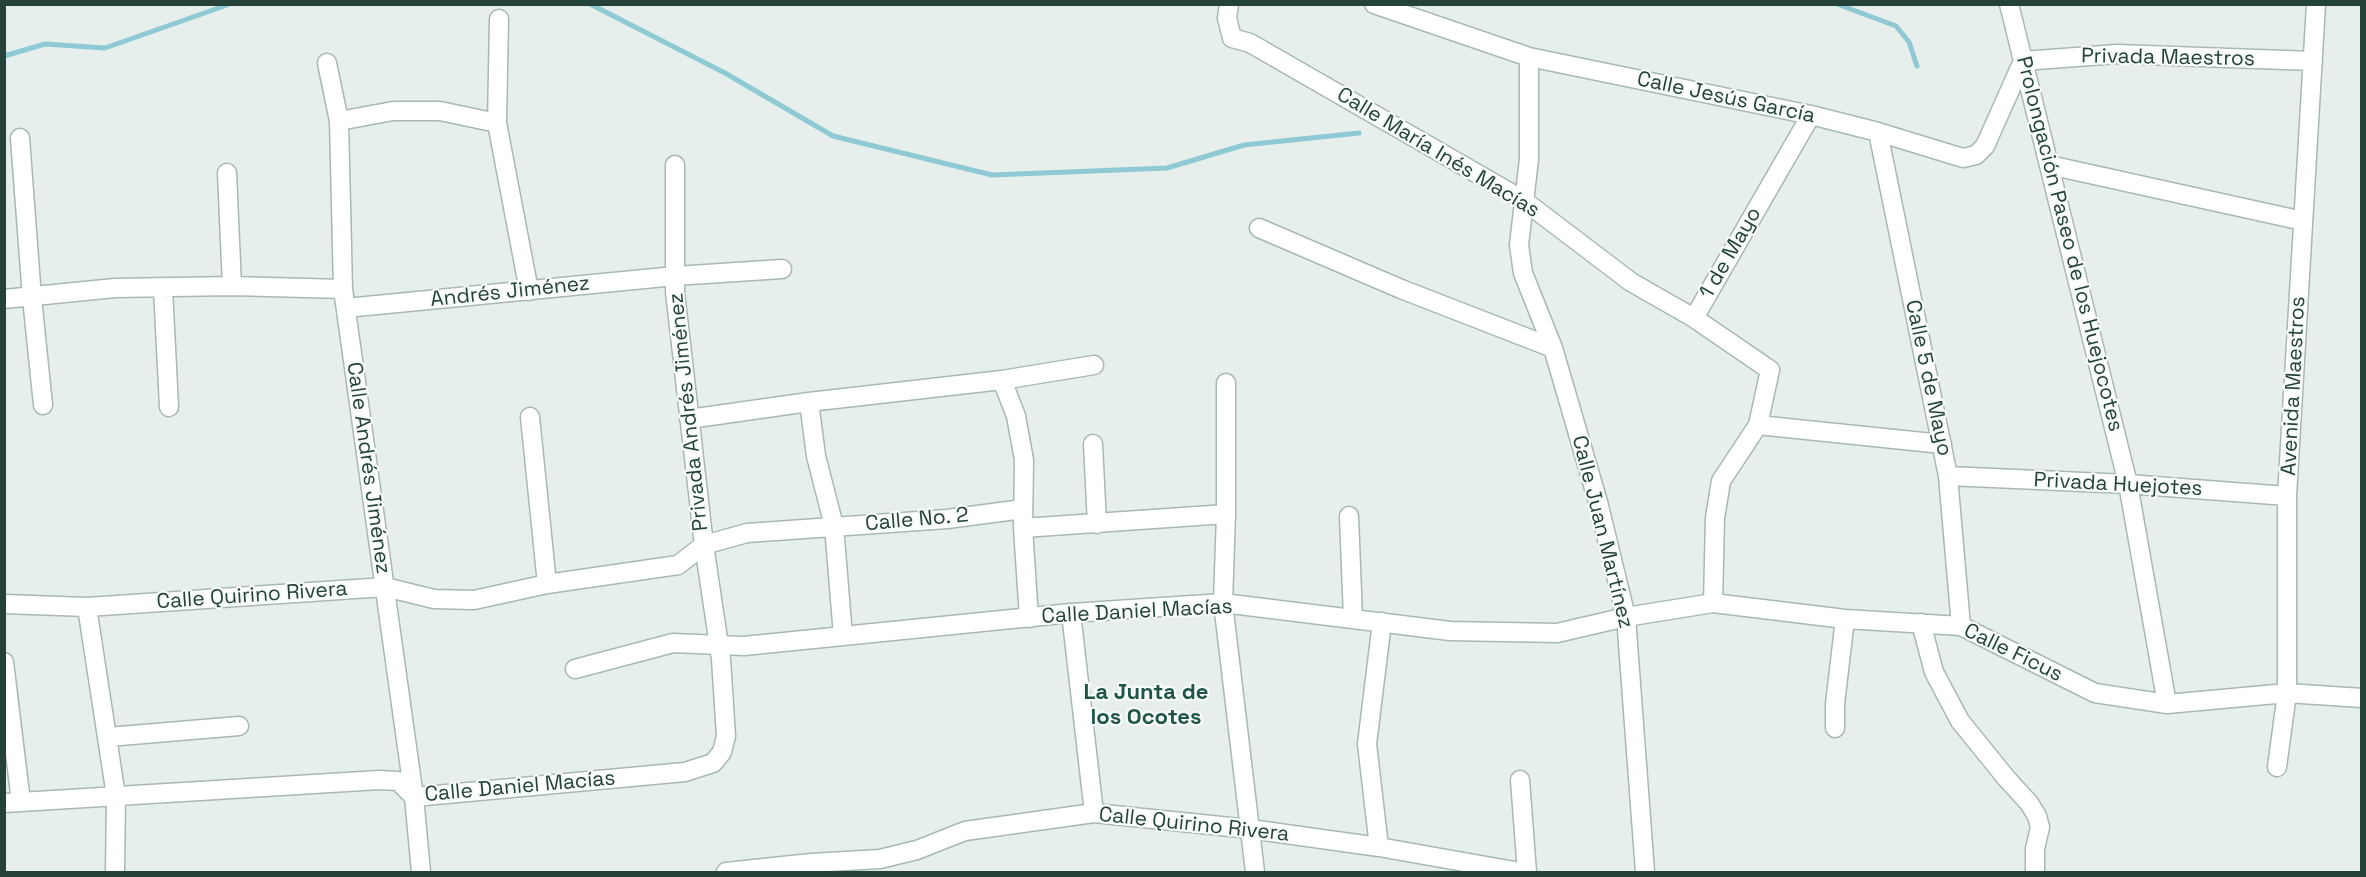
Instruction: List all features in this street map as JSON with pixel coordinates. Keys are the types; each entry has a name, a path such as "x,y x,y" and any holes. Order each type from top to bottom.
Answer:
{"street":[{"name":"Calle María Inés Macías","path":"1229,4 1227,18 1233,38 1250,43 1523,200 1631,282 1694,318"},
{"name":"Calle Jesús García","path":"1374,4 1529,57 1811,115 1878,132 1963,158 1976,155 1985,146 2023,61"},
{"name":"Prolongación Paseo de los Huejocotes","path":"2009,4 2128,484 2167,704"},
{"name":"Avenida Maestros","path":"2277,767 2287,693 2287,496 2316,4"},
{"path":"499,19 497,123 529,291"},
{"name":"Privada Maestros","path":"2023,61 2117,54 2313,61"},
{"name":"Calle Juan Martínez","path":"1529,57 1529,159 1519,245 1523,273 1553,348 1598,502 1626,617 1646,873"},
{"name":"Calle Andrés Jiménez","path":"327,63 339,121 343,290 414,797 421,873"},
{"path":"339,121 393,111 440,111 497,123"},
{"name":"1 de Mayo","path":"1713,603 1715,519 1721,481 1758,425 1770,370 1694,318 1811,115"},
{"name":"Calle 5 de Mayo","path":"1878,132 1948,476 1961,626"},
{"path":"20,138 43,405"},
{"name":"Privada Andrés Jiménez","path":"675,165 675,292 704,545 719,651"},
{"path":"2049,165 2303,221"},
{"path":"227,173 232,286"},
{"path":"1259,228 1401,289 1553,348"},
{"name":"Andrés Jiménez","path":"346,308 675,276 782,269"},
{"path":"4,299 115,288 232,286 343,290"},
{"path":"163,288 169,407"},
{"path":"689,419 809,402 1002,380 1094,365"},
{"path":"1002,380 1016,416 1024,460 1023,528 1029,618"},
{"path":"1226,383 1223,603 1255,873"},
{"path":"809,402 816,456 834,526 843,636"},
{"path":"530,417 548,584"},
{"path":"1758,425 1942,444"},
{"path":"1093,444 1096,524"},
{"name":"Privada Huejotes","path":"1948,476 2128,484 2287,496"},
{"name":"Calle No. 2","path":"704,545 747,533 947,519 1023,509"},
{"path":"1023,528 1226,514"},
{"path":"1350,516 1353,618"},
{"name":"Calle Quirino Rivera","path":"4,604 87,607 385,587 434,599 474,600 548,584 678,565 704,545"},
{"name":"Calle Daniel Macías","path":"13,802 379,780 398,781 414,797 685,772 713,764 722,752 726,736 719,651 744,646 1071,613 1223,603 1450,631 1557,633 1626,617"},
{"name":"Calle Ficus","path":"1626,617 1713,603 1845,619 1961,626 2095,693 2167,704 2287,693 2361,698"},
{"path":"87,607 116,796 115,873"},
{"path":"1071,613 1094,813"},
{"path":"1835,728 1835,704 1845,619"},
{"path":"1379,847 1367,744 1382,622"},
{"path":"1921,623 1934,672 1960,721 2007,779 2029,802 2037,816 2040,827 2035,873"},
{"path":"575,669 673,643 719,651"},
{"path":"4,662 13,802"},
{"path":"108,737 239,726"},
{"path":"1520,780 1527,873"},
{"name":"Calle Quirino Rivera","path":"726,873 812,863 880,859 917,850 965,831 1094,813 1250,829 1379,847 1520,873"}],"waterway":[{"path":"4,56 45,44 105,48 230,4"},
{"path":"590,4 725,73 833,136 992,175 1167,168 1244,145 1359,133"},
{"path":"1837,4 1896,26 1909,42 1917,66"}],"district":[{"name":"La Junta de los Ocotes","path":"1146,706"}]}
